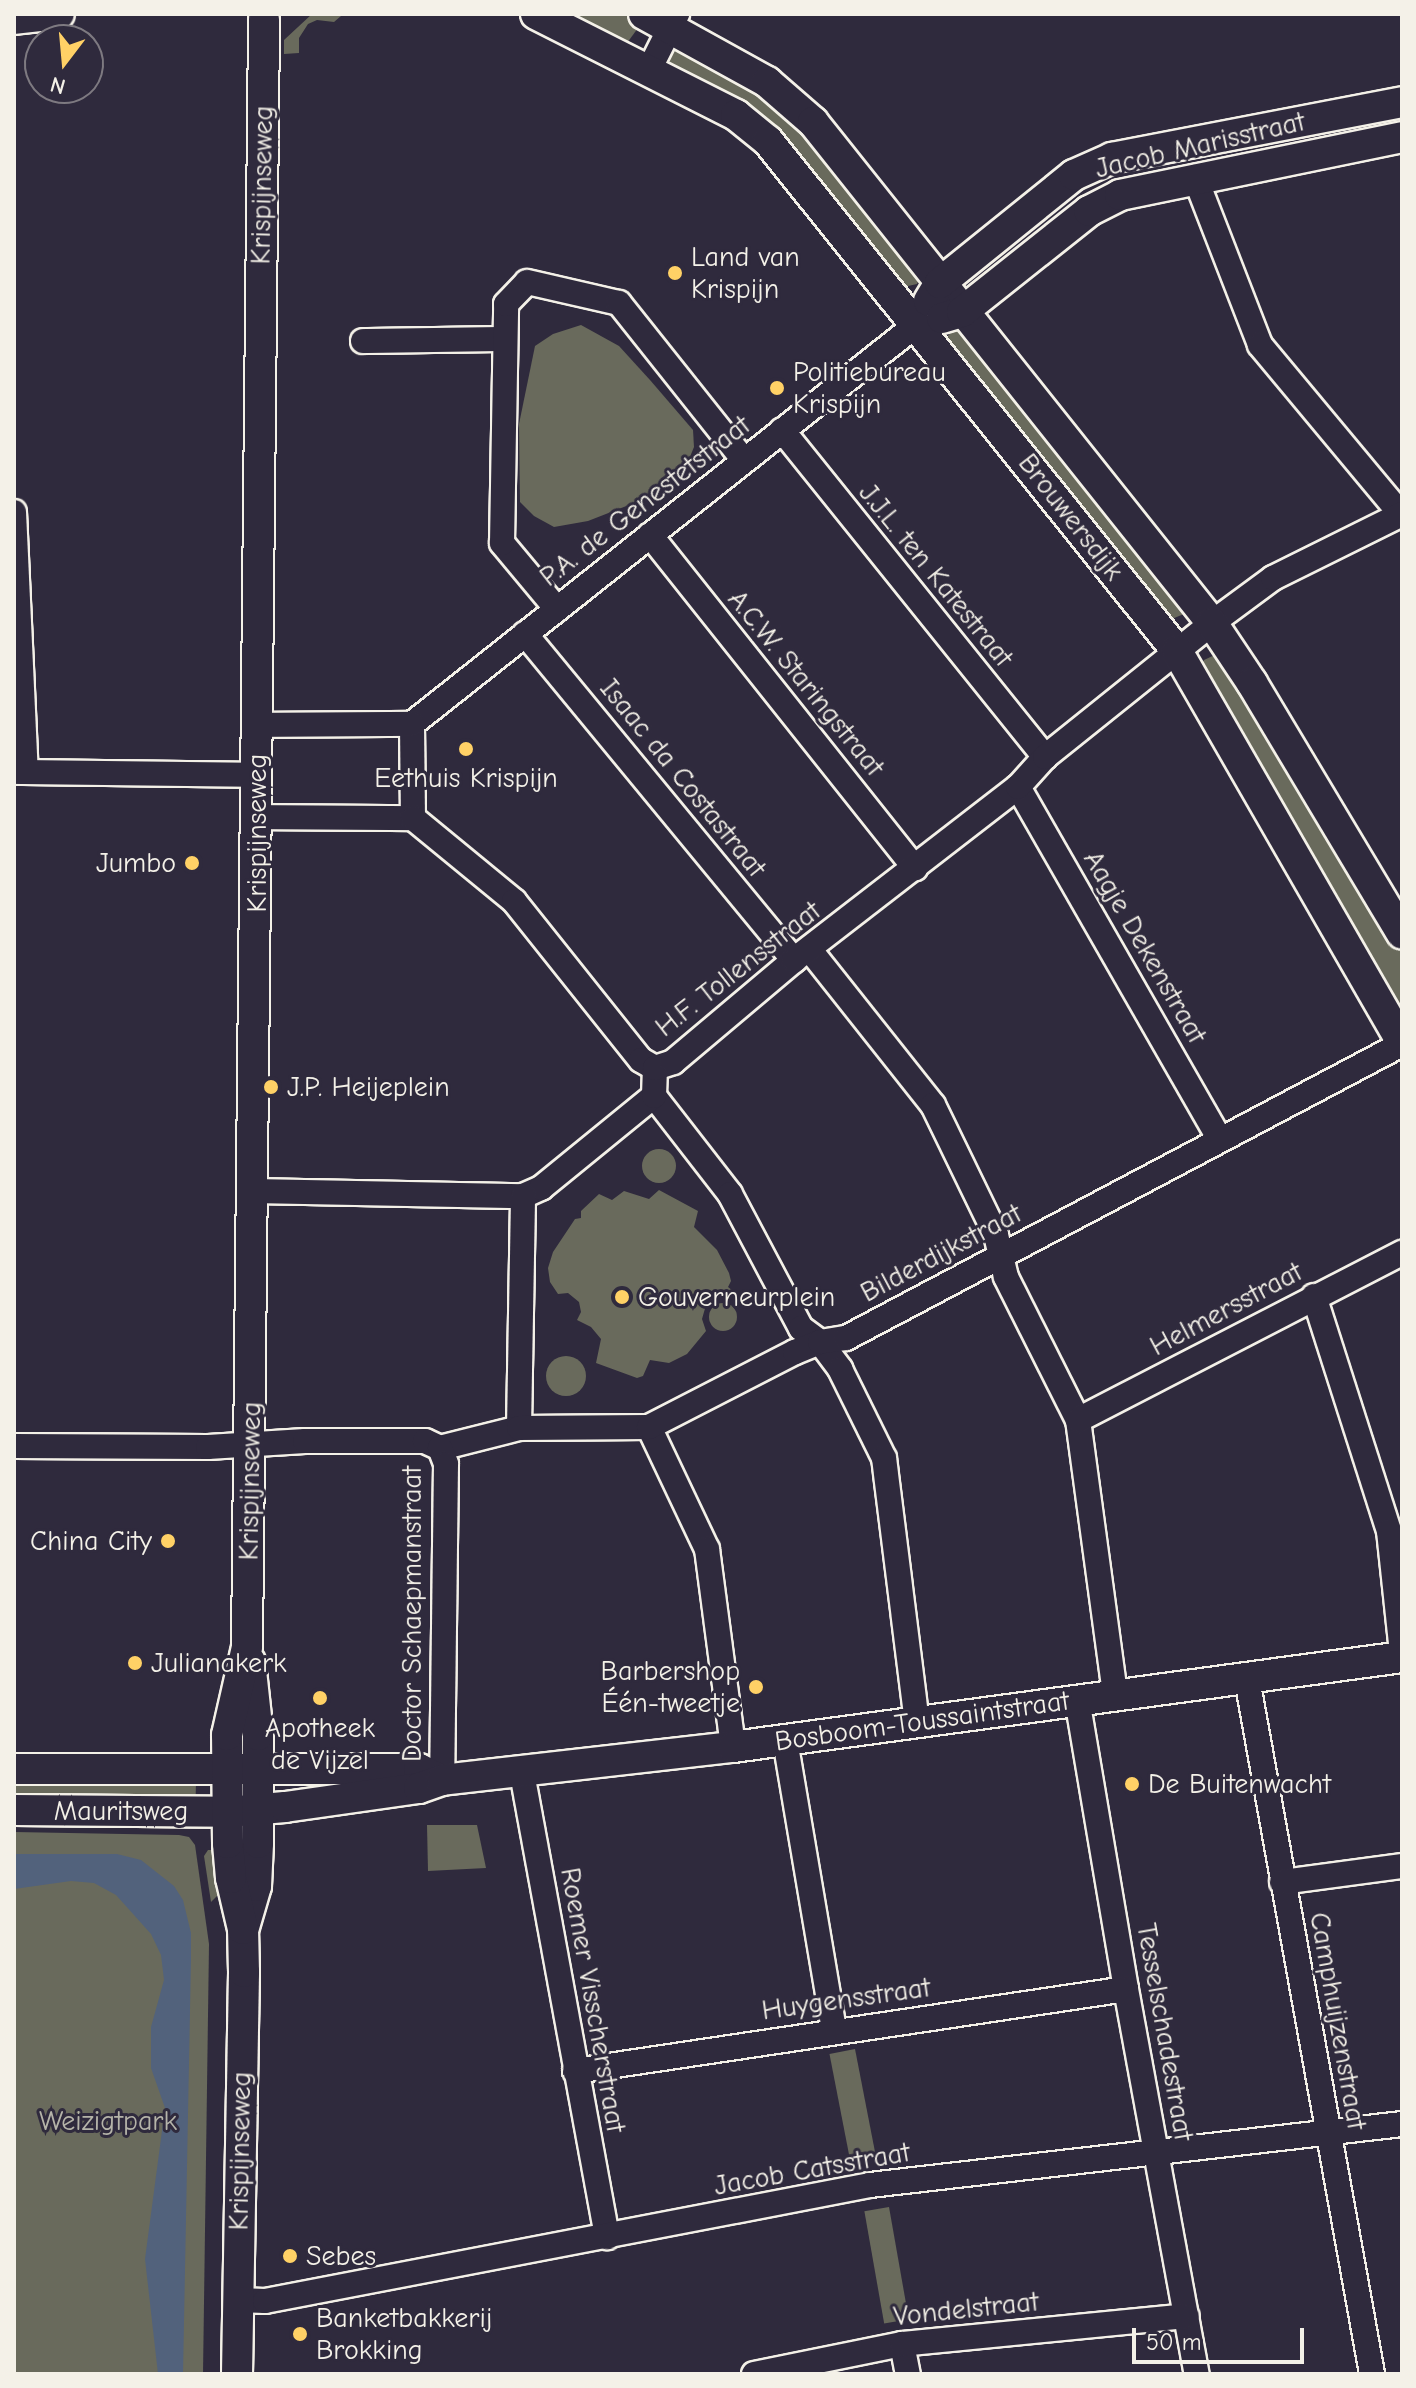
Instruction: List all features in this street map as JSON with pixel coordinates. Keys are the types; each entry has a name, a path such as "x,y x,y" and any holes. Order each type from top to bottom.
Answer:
{"street":[{"path":"14,19 59,14"},
{"name":"Brouwersdijk","path":"536,14 736,115 768,141 1177,651 1402,1043"},
{"name":"Krispijnseweg","path":"237,2374 243,1929 231,1878 228,1727 247,1647 263,16"},
{"name":"Brouwersdijk","path":"649,70 664,18 767,82 813,122 1212,623 1394,900 1402,934"},
{"name":"Jacob Marisstraat","path":"940,283 1074,175 1112,158 1402,102"},
{"name":"Jacob Marisstraat","path":"962,312 1089,211 1120,195 1195,177 1402,137"},
{"path":"1195,177 1260,345 1401,514"},
{"path":"557,609 502,543 506,304 527,282 619,303 744,460"},
{"path":"916,325 940,283"},
{"path":"916,325 962,312"},
{"name":"P.A. de Genestetstraat","path":"412,724 916,325"},
{"path":"363,341 505,339"},
{"name":"J.J.L. ten Katestraat","path":"782,430 1045,757"},
{"path":"14,512 20,772 257,775"},
{"name":"H.F. Tollensstraat","path":"654,1096 655,1068 673,1062 802,955 1018,787 1045,757 1212,623 1273,578 1401,514"},
{"name":"A.C.W. Staringstraat","path":"650,535 915,868"},
{"name":"Isaac da Costastraat","path":"525,634 933,1105 996,1235 1006,1277 1078,1420 1115,1694"},
{"path":"257,725 412,724 413,818"},
{"name":"Aagje Dekenstraat","path":"1018,787 1219,1138"},
{"path":"257,817 413,818 514,901 641,1060 655,1068"},
{"name":"Bilderdijkstraat","path":"14,1446 208,1447 425,1441 440,1448 519,1428 649,1427 820,1342 846,1338 1402,1043"},
{"path":"253,1191 523,1196 541,1188 654,1096 730,1194 801,1328 820,1342 840,1369 884,1458 917,1722"},
{"path":"519,1428 523,1196"},
{"name":"Helmersstraat","path":"1078,1420 1402,1253"},
{"path":"1314,1296 1389,1531 1402,1655"},
{"path":"649,1427 707,1549 733,1747"},
{"name":"Doctor Schaepmanstraat","path":"440,1448 446,1464 442,1780"},
{"name":"Krispijnseweg","path":"243,1929 256,1886 258,1810 256,1688 247,1647"},
{"name":"Bosboom-Toussaintstraat","path":"228,1812 419,1788 442,1780 733,1747 1077,1699 1247,1679 1402,1655"},
{"name":"Camphuijzenstraat","path":"1247,1679 1372,2374"},
{"name":"Tesselschadestraat","path":"1077,1699 1126,1989 1197,2374"},
{"path":"785,1740 834,2030"},
{"name":"Bosboom-Toussaintstraat","path":"228,1768 419,1769 442,1780"},
{"name":"Mauritsweg","path":"14,1769 228,1768"},
{"name":"Roemer Visscherstraat","path":"522,1773 607,2237"},
{"name":"Mauritsweg","path":"14,1810 228,1812"},
{"path":"1282,1882 1402,1866"},
{"name":"Huygensstraat","path":"575,2071 834,2030 1126,1989"},
{"name":"Jacob Catsstraat","path":"238,2300 265,2301 870,2185 1402,2124"},
{"name":"Vondelstraat","path":"754,2374 902,2344 1187,2316"},
{"path":"902,2344 908,2374"}],"green space":[{"path":"312,14 341,16 334,22 317,20 308,24 299,38 299,53 284,54 284,40"},
{"path":"569,14 631,14 639,20 638,28 627,43"},
{"path":"680,43 765,87 921,276 917,284 899,288 825,192 670,69 670,52"},
{"path":"581,325 619,346 693,430 694,447 683,474 652,496 588,521 554,527 534,516 520,502 519,424 535,346 553,334"},
{"path":"957,326 1191,602 1184,614 1167,621 942,342"},
{"path":"1219,653 1237,663 1402,950 1402,1019 1197,673 1204,660"},
{"path":"659,1149 671,1154 676,1166 671,1178 659,1183 647,1178 642,1166 647,1154"},
{"path":"659,1190 698,1211 694,1227 717,1250 729,1273 731,1281 728,1287 733,1291 706,1305 702,1319 706,1331 687,1354 669,1363 650,1360 643,1376 637,1378 596,1363 601,1339 591,1327 577,1320 581,1312 579,1302 568,1293 558,1294 550,1282 548,1268 553,1252 575,1219 581,1218 581,1211 599,1194 612,1200 624,1191 649,1199"},
{"path":"723,1303 733,1307 737,1317 733,1327 723,1331 713,1327 709,1317 713,1307"},
{"path":"566,1356 580,1362 586,1376 580,1390 566,1396 552,1390 546,1376 552,1362"},
{"path":"14,1777 196,1780 195,1809 14,1806"},
{"path":"427,1825 477,1825 486,1868 428,1871"},
{"name":"Weizigtpark","path":"14,1832 179,1835 189,1837 195,1845 209,1944 203,2374 14,2374"},
{"path":"208,1850 215,1850 219,1894 211,1902 204,1856"},
{"path":"855,2049 875,2154 850,2159 829,2054"},
{"path":"889,2207 909,2319 884,2324 864,2211"}],"water":[{"path":"14,1854 117,1854 141,1860 174,1886 183,1900 191,1933 191,1959 183,2374 158,2374 145,2259 165,2108 151,2068 151,2027 164,1980 161,1955 151,1934 116,1895 94,1883 71,1881 14,1889"}],"place":[{"name":"Land van Krispijn","path":"675,273"},
{"name":"Politiebureau Krispijn","path":"777,388"},
{"name":"Eethuis Krispijn","path":"466,749"},
{"name":"Jumbo","path":"192,863"},
{"name":"J.P. Heijeplein","path":"271,1087"},
{"name":"Gouverneurplein","path":"622,1297"},
{"name":"China City","path":"168,1541"},
{"name":"Julianakerk","path":"135,1663"},
{"name":"Barbershop Één-tweetje","path":"756,1687"},
{"name":"Apotheek de Vijzel","path":"320,1698"},
{"name":"De Buitenwacht","path":"1132,1784"},
{"name":"Sebes","path":"290,2256"},
{"name":"Banketbakkerij Brokking","path":"300,2334"}]}
